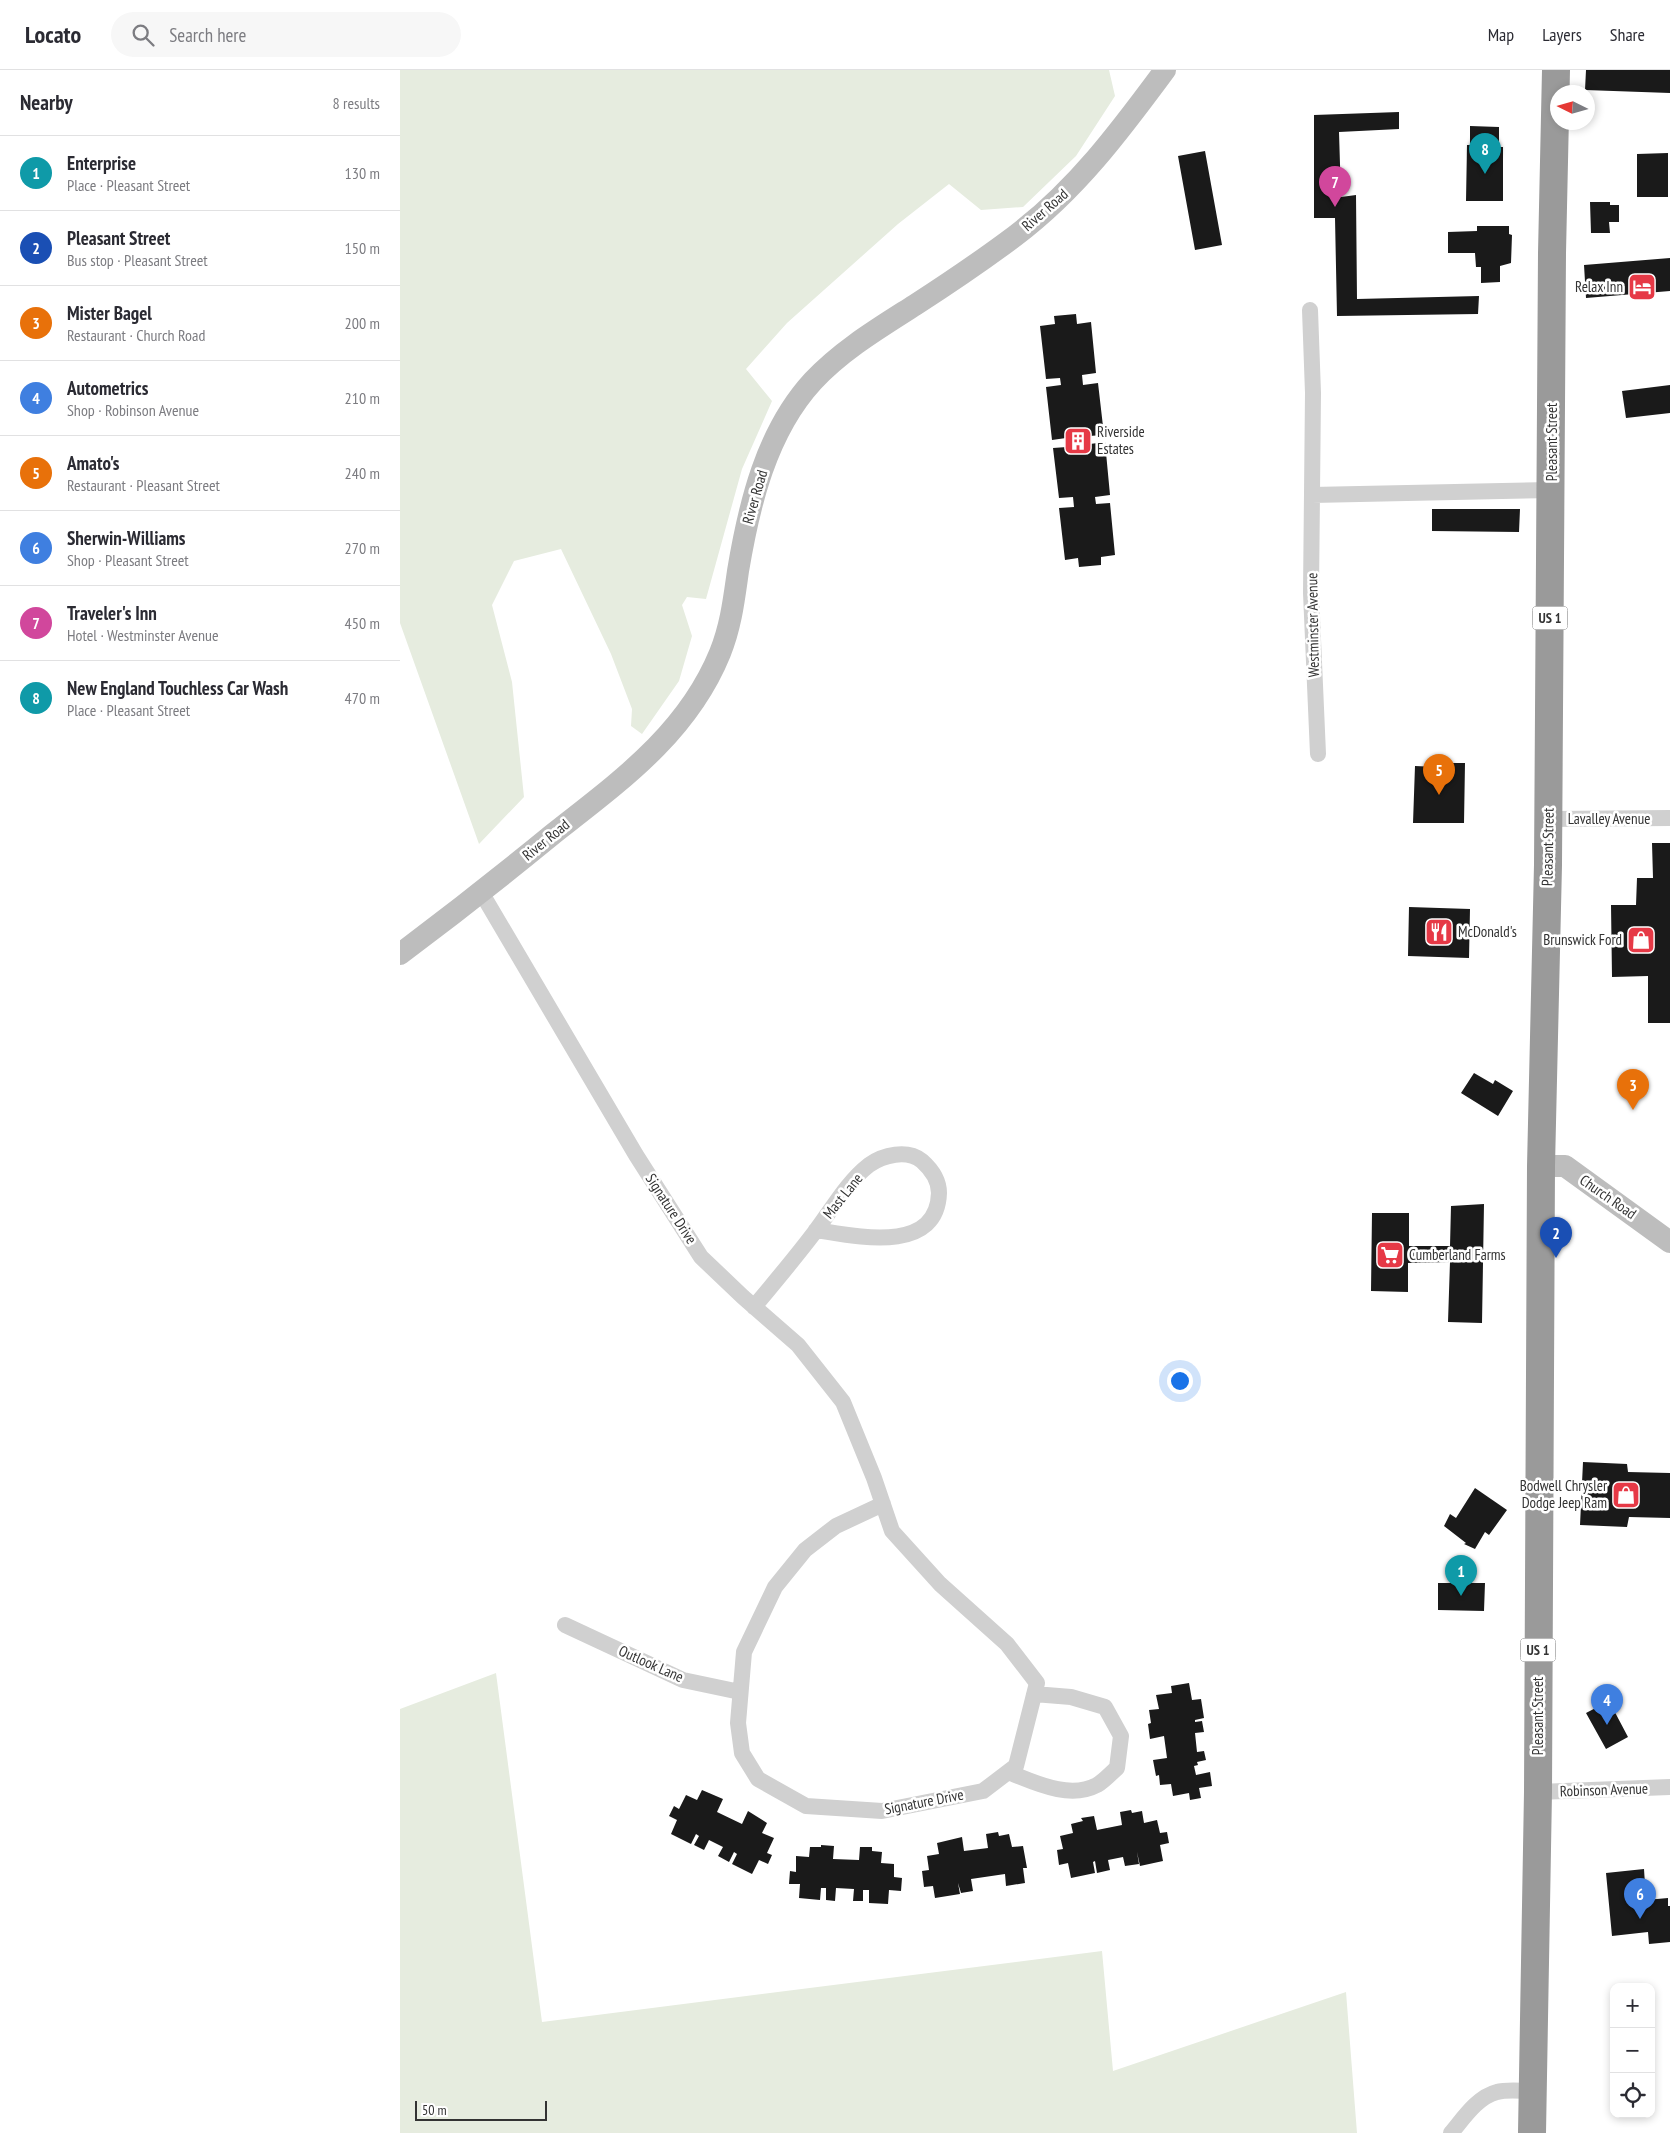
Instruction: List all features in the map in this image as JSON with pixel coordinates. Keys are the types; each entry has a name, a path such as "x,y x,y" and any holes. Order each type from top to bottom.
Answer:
{"highway":[{"name":"Pleasant Street","path":"1532,2133 1538,1792 1541,1166 1548,819 1552,490 1552,253 1556,70"}],"street":[{"name":"River Road","path":"400,954 482,892 645,758 675,728 701,693 720,653 733,613 745,533 756,490 769,451 788,414 812,382 844,352 984,258 1050,207 1081,178 1165,70"},
{"name":"Westminster Avenue","path":"1310,310 1313,393 1311,602 1318,754"},
{"path":"1312,495 1552,490"},
{"name":"Lavalley Avenue","path":"1548,819 1670,818"},
{"name":"Signature Drive","path":"482,892 636,1155 701,1257 798,1345 843,1402 883,1504 892,1531 940,1584 1008,1644 1038,1683 1016,1766 983,1791 882,1811 806,1806 758,1779 742,1753 738,1723 744,1652 775,1587 805,1550 836,1526 883,1504"},
{"name":"Mast Lane","path":"754,1307 816,1230 853,1180 869,1165 882,1157 897,1155 916,1157 931,1169 939,1188 938,1206 924,1227 903,1235 873,1238 816,1230"},
{"name":"Church Road","path":"1541,1166 1565,1166 1670,1242"},
{"name":"Outlook Lane","path":"565,1625 683,1680 740,1692"},
{"path":"1008,1772 1045,1786 1077,1791 1097,1785 1117,1768 1121,1736 1105,1707 1071,1697 1034,1694"},
{"name":"Robinson Avenue","path":"1538,1792 1670,1786"},
{"path":"1450,2133 1472,2108 1490,2095 1498,2091 1532,2091"}],"shaded area":[{"path":"400,70 1109,70 1115,96 1076,156 1023,207 981,210 949,184 898,224 787,323 746,369 772,401 742,469 706,599 687,597 682,605 692,636 679,681 642,734 631,726 632,709 611,654 561,549 514,561 492,605 512,682 524,797 479,844 400,623"},
{"path":"496,1673 542,2022 1102,1951 1113,2071 1346,1992 1357,2133 400,2133 400,1709"}],"building":[{"path":"1586,70 1670,70 1670,93 1595,90 1595,85 1585,85"},
{"path":"1399,112 1399,129 1339,132 1341,197 1356,195 1357,299 1479,296 1478,314 1337,316 1335,218 1314,218 1314,115"},
{"path":"1470,126 1499,127 1499,147 1503,147 1503,201 1466,201 1467,145 1470,145"},
{"path":"1205,151 1222,245 1195,250 1178,156"},
{"path":"1668,153 1668,197 1637,197 1637,154"},
{"path":"1590,202 1610,202 1610,205 1619,205 1619,222 1609,222 1610,233 1591,233"},
{"path":"1477,226 1509,226 1509,234 1512,235 1511,263 1500,266 1500,282 1481,283 1481,267 1476,267 1475,253 1448,253 1448,232 1477,231"},
{"path":"1670,258 1670,291 1586,298 1584,265"},
{"name":"Riverside Estates","path":"1076,314 1077,324 1091,322 1096,373 1082,375 1083,385 1098,383 1104,435 1089,436 1090,444 1105,442 1110,495 1095,497 1096,504 1110,503 1115,555 1101,557 1101,565 1079,567 1078,558 1065,560 1059,508 1074,507 1073,497 1059,498 1053,448 1067,447 1066,438 1052,440 1046,387 1061,385 1060,378 1046,379 1040,326 1055,324 1054,316"},
{"path":"1670,385 1670,413 1626,418 1622,391"},
{"path":"1432,509 1520,509 1519,532 1432,531"},
{"path":"1439,763 1465,763 1464,823 1413,823 1415,766 1437,767"},
{"name":"Brunswick Ford","path":"1652,843 1670,843 1670,1023 1648,1023 1648,976 1612,977 1611,905 1636,905 1637,878 1653,878"},
{"name":"McDonald's","path":"1409,907 1470,909 1469,958 1408,956"},
{"path":"1474,1073 1493,1084 1495,1080 1513,1091 1498,1116 1461,1093"},
{"name":"Cumberland Farms","path":"1484,1204 1482,1323 1448,1322 1450,1262 1408,1263 1408,1292 1371,1291 1372,1213 1409,1213 1409,1246 1450,1246 1451,1206"},
{"name":"Bodwell Chrysler Dodge Jeep Ram","path":"1583,1462 1627,1464 1628,1472 1670,1473 1670,1518 1629,1517 1627,1527 1580,1525"},
{"path":"1475,1488 1507,1510 1489,1535 1485,1532 1475,1549 1464,1544 1466,1543 1444,1526 1450,1514 1456,1518"},
{"path":"1438,1583 1485,1583 1484,1611 1438,1610"},
{"path":"1189,1683 1192,1700 1201,1699 1204,1718 1195,1720 1195,1722 1202,1721 1204,1732 1195,1733 1197,1752 1204,1751 1206,1760 1197,1762 1198,1765 1194,1766 1196,1775 1210,1772 1212,1786 1199,1788 1201,1798 1190,1800 1189,1793 1173,1796 1171,1784 1160,1785 1159,1775 1156,1776 1153,1760 1167,1758 1164,1736 1150,1739 1148,1724 1151,1723 1149,1710 1159,1709 1156,1695 1172,1693 1171,1686"},
{"path":"1609,1701 1628,1737 1606,1749 1586,1713"},
{"path":"702,1790 723,1799 717,1812 742,1824 748,1811 767,1823 762,1833 774,1838 767,1853 772,1855 768,1864 759,1860 752,1874 732,1864 737,1854 734,1852 729,1862 718,1856 723,1847 709,1840 704,1850 694,1845 699,1836 696,1834 691,1844 671,1834 677,1820 669,1816 674,1806 679,1809 686,1795 697,1800"},
{"path":"1131,1810 1132,1813 1142,1811 1144,1823 1157,1820 1160,1833 1167,1832 1169,1843 1160,1845 1163,1861 1140,1866 1137,1852 1139,1864 1125,1866 1123,1857 1108,1860 1110,1870 1097,1873 1095,1861 1093,1862 1095,1873 1071,1878 1068,1863 1059,1865 1057,1850 1063,1849 1060,1836 1073,1833 1071,1824 1083,1821 1081,1818 1094,1816 1097,1830 1122,1825 1120,1812"},
{"path":"998,1832 999,1836 1009,1834 1012,1847 1023,1846 1027,1868 1023,1868 1025,1883 1006,1886 1005,1874 971,1879 973,1891 961,1893 958,1883 960,1894 935,1898 933,1886 924,1887 922,1871 929,1870 927,1856 939,1854 937,1843 962,1837 964,1851 988,1848 986,1834"},
{"path":"821,1845 834,1846 833,1859 859,1860 860,1847 872,1847 872,1851 882,1852 881,1863 894,1864 894,1877 902,1878 901,1891 889,1890 888,1904 869,1903 869,1890 863,1890 863,1901 853,1901 854,1889 836,1888 835,1901 826,1900 826,1888 821,1888 820,1900 799,1898 800,1884 789,1884 790,1871 796,1872 796,1856 809,1857 810,1847 821,1847"},
{"path":"1644,1869 1646,1900 1668,1898 1668,1906 1670,1906 1670,1942 1649,1944 1648,1932 1612,1936 1606,1873"}],"place":[{"name":"New England Touchless Car Wash","path":"1485,174"},
{"name":"Traveler's Inn","path":"1335,207"},
{"name":"Relax Inn","path":"1642,287"},
{"name":"Riverside Estates","path":"1078,441"},
{"name":"Amato's","path":"1439,795"},
{"name":"McDonald's","path":"1439,932"},
{"name":"Brunswick Ford","path":"1641,940"},
{"name":"Mister Bagel","path":"1633,1110"},
{"name":"Cumberland Farms","path":"1390,1255"},
{"name":"Pleasant Street","path":"1556,1258"},
{"name":"Bodwell Chrysler Dodge Jeep Ram","path":"1626,1495"},
{"name":"Enterprise","path":"1461,1596"},
{"name":"Autometrics","path":"1607,1725"},
{"name":"Sherwin-Williams","path":"1640,1919"}]}
